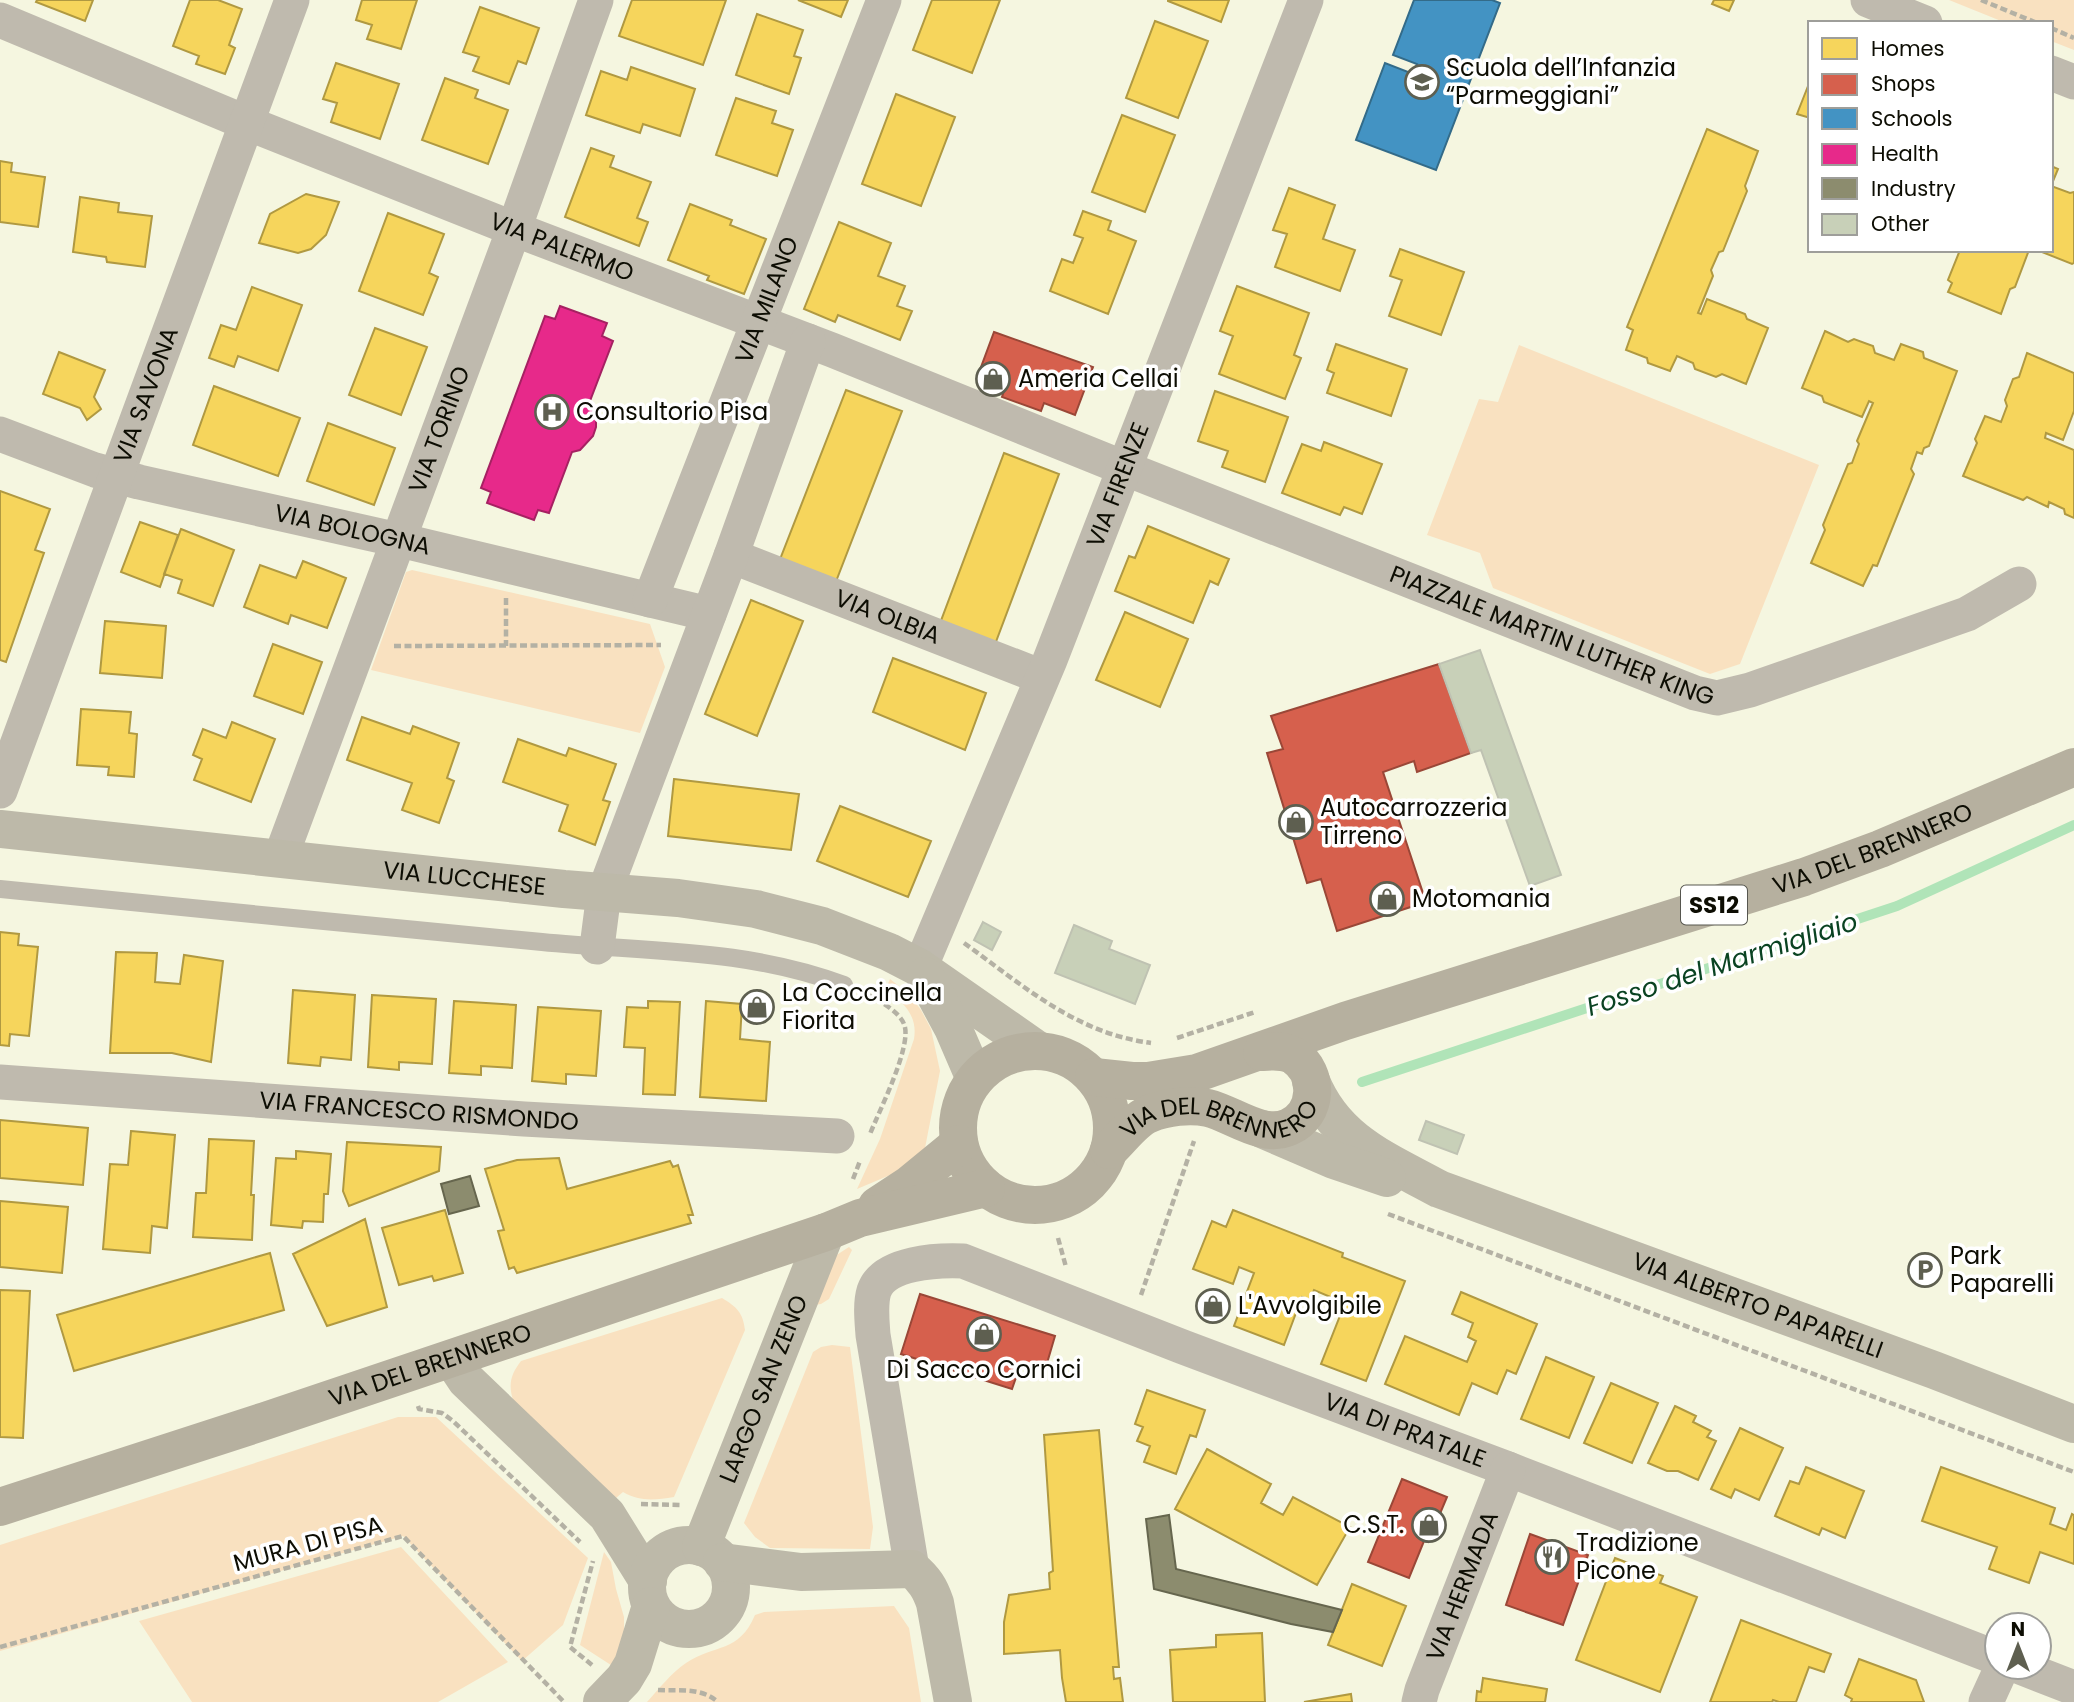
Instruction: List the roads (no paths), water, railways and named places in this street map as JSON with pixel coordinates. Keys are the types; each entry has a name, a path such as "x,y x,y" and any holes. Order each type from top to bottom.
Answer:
{"main road":[{"name":"VIA DEL BRENNERO","path":"1094,1077 1132,1081 1197,1073 1345,1021 1804,877 2072,772"},
{"name":"VIA LUCCHESE","path":"0,829 604,893 678,898 756,909 822,926 889,952 920,968 1039,1051"},
{"path":"920,968 953,1028 975,1079"},
{"name":"VIA DEL BRENNERO","path":"1110,1150 1143,1118 1170,1109 1206,1108 1268,1131 1282,1129 1299,1121 1311,1102 1311,1081 1317,1062 1326,1045 1345,1021"},
{"path":"1039,1051 1070,1058 1094,1077 1106,1096 1112,1115 1112,1136 1110,1150 1089,1184 1055,1203 1035,1205 1003,1198 986,1188 969,1168 959,1144 957,1131 959,1112 975,1079 988,1066 1004,1057 1039,1051"},
{"name":"VIA DEL BRENNERO","path":"1262,1052 1275,1051 1294,1056 1308,1072 1311,1081"},
{"name":"VIA ALBERTO PAPARELLI","path":"1311,1081 1321,1103 1352,1139 1439,1189 2074,1424"},
{"name":"VIA ALBERTO PAPARELLI","path":"1262,1129 1376,1175 1420,1187 1439,1189"},
{"name":"VIA DEL BRENNERO","path":"0,1507 452,1359 845,1213 909,1185 959,1144"},
{"name":"VIA DEL BRENNERO","path":"845,1213 986,1188"},
{"name":"LARGO SAN ZENO","path":"712,1555 716,1511 845,1213"},
{"path":"452,1359 466,1380 607,1515 626,1542 658,1615 678,1628 690,1629 801,1572"},
{"path":"623,1682 650,1594 651,1570 667,1552 690,1546 712,1555 801,1572 912,1569 923,1577 936,1603 953,1702"},
{"path":"623,1682 714,1617 730,1597 731,1579 712,1555"}],"street":[{"name":"VIA SAVONA","path":"0,790 292,0"},
{"name":"VIA TORINO","path":"280,859 514,229 596,0"},
{"name":"VIA MILANO","path":"650,600 884,0"},
{"name":"VIA FIRENZE","path":"920,968 1042,677 1306,0"},
{"path":"1868,0 1920,21"},
{"name":"VIA PALERMO","path":"0,20 247,123 808,341 1124,468"},
{"path":"2053,74 2074,82"},
{"path":"597,947 604,893 731,556 808,341"},
{"name":"VIA BOLOGNA","path":"0,434 95,470 709,614"},
{"name":"PIAZZALE MARTIN LUTHER KING","path":"1124,468 1695,694 1717,698 1750,690 1967,614 2019,584"},
{"name":"VIA OLBIA","path":"731,556 1042,677"},
{"name":"VIA FRANCESCO RISMONDO","path":"0,1082 856,1141"},
{"name":"VIA DI PRATALE","path":"912,1569 873,1335 872,1305 875,1289 886,1276 907,1266 963,1261 1983,1653"},
{"name":"VIA HERMADA","path":"1419,1702 1508,1469"},
{"path":"2053,1680 2074,1688"},
{"path":"1986,1702 1996,1681"}],"lane":[{"path":"0,889 597,947 724,955 810,972 844,985"}],"waterway":[{"name":"Fosso del Marmigliaio","path":"1362,1082 1897,906 2074,825"}],"place":[{"name":"Scuola dell’Infanzia “Parmeggiani”","path":"1422,82"},
{"name":"Ameria Cellai","path":"993,379"},
{"name":"Consultorio Pisa","path":"552,412"},
{"name":"Autocarrozzeria Tirreno","path":"1296,822"},
{"name":"Motomania","path":"1387,899"},
{"name":"La Coccinella Fiorita","path":"757,1007"},
{"name":"Park Paparelli","path":"1925,1270"},
{"name":"L'Avvolgibile","path":"1213,1306"},
{"name":"Di Sacco Cornici","path":"984,1334"},
{"name":"C.S.T.","path":"1429,1525"},
{"name":"Tradizione Picone","path":"1552,1557"}]}
